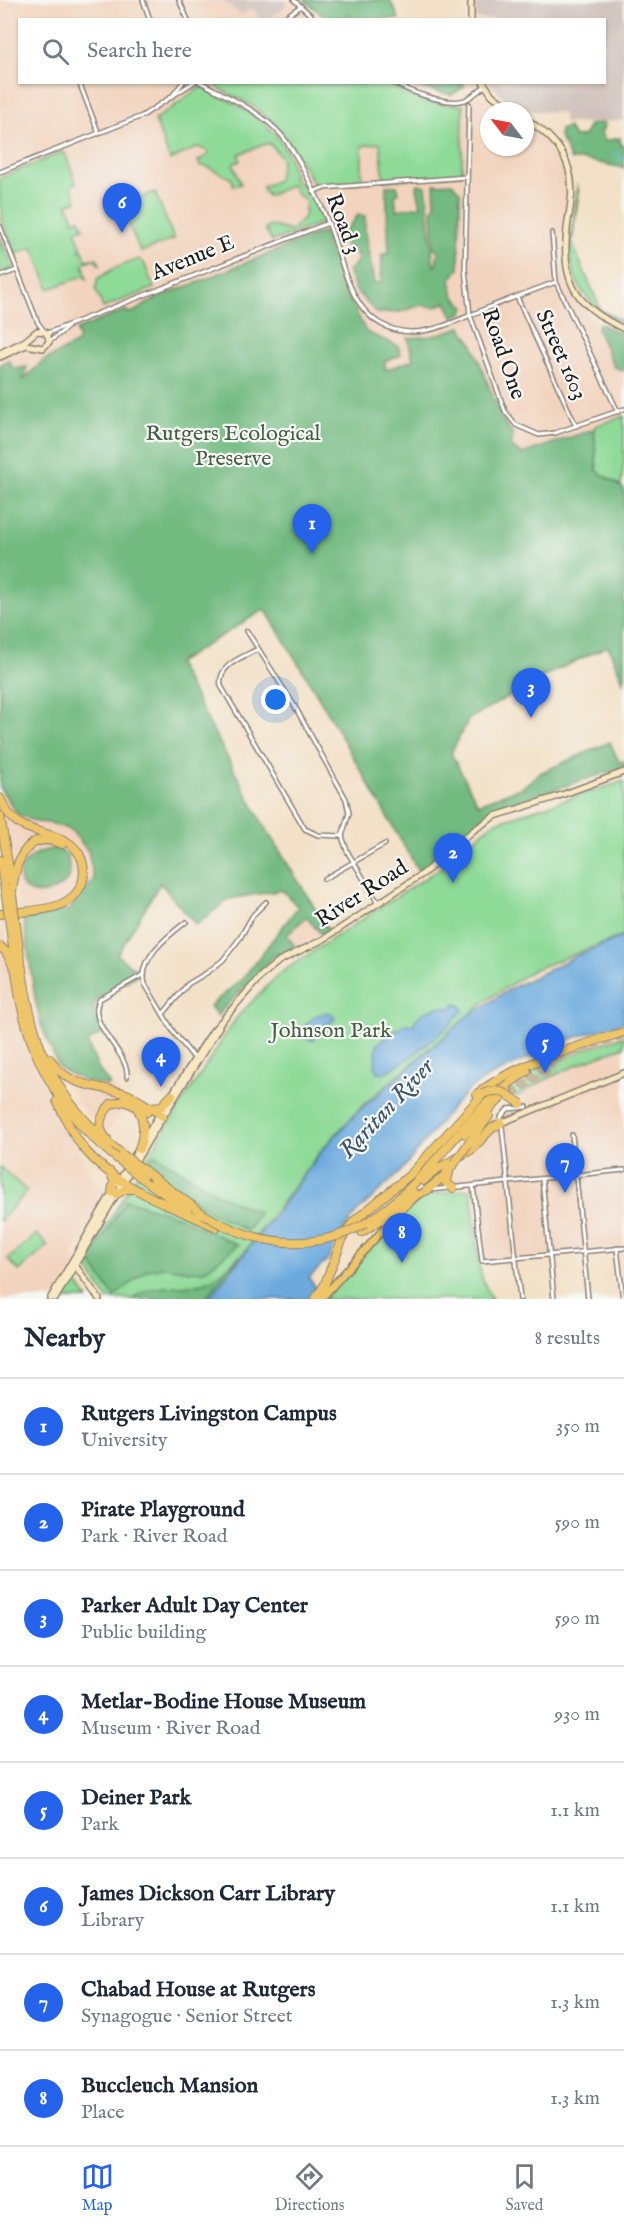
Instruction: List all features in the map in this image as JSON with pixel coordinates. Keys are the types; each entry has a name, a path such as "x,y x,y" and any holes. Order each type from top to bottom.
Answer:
{"highway":[{"path":"0,798 9,814 20,824 70,843 80,855 84,873 78,891 70,900 61,905 0,912"},
{"path":"0,816 17,974 26,1025 46,1074 98,1136 153,1177 199,1216"},
{"path":"0,912 53,903 65,898 78,881 79,869 76,858 70,849 59,842 46,840 34,843 24,851 19,859 10,894"},
{"path":"0,860 10,894"},
{"path":"13,925 32,1024 53,1083 84,1149 109,1171 137,1190 249,1237 292,1243 329,1238 366,1223 416,1181 495,1096 520,1076 560,1053"},
{"path":"0,946 10,959 17,974"},
{"path":"32,1024 54,1066 68,1078 86,1086 122,1093 148,1107 160,1117"},
{"path":"411,1174 478,1093 494,1082 560,1053 624,1032"},
{"path":"315,1299 324,1286 344,1235 354,1221 411,1174 483,1094 500,1091 524,1106"},
{"path":"66,1112 95,1140 142,1178 216,1227 258,1244 297,1247 325,1244 362,1232 390,1214 486,1112 510,1092 485,1120 452,1167 446,1183 453,1188"},
{"path":"148,1107 162,1106 172,1095"},
{"path":"123,1155 104,1136 100,1127 102,1114 111,1104 125,1101 160,1117"},
{"path":"134,1104 141,1114 144,1127 139,1149"},
{"path":"389,1206 414,1179 467,1112"},
{"path":"423,1181 437,1169 471,1150 501,1122"},
{"path":"426,1191 452,1167"},
{"path":"109,1171 114,1181 115,1193 126,1189 137,1190"}],"main road":[{"path":"321,1299 398,1213 426,1191"}],"street":[{"path":"143,0 149,18"},
{"path":"179,0 187,18"},
{"path":"294,0 314,18"},
{"path":"471,0 471,18"},
{"path":"284,18 301,6"},
{"path":"80,84 99,134"},
{"path":"167,101 181,84"},
{"path":"0,172 142,116 191,84"},
{"name":"Road 3","path":"204,84 256,112 287,143 328,223 353,294 363,309 378,322 398,330 422,331 556,282"},
{"path":"396,84 422,96 459,101 465,100 484,84 500,102"},
{"name":"Road One","path":"469,104 465,269 470,315 501,403 516,425 539,435 555,433 624,409"},
{"path":"534,124 556,143 570,170 572,191 565,252 572,283 581,300 592,311 624,329"},
{"path":"313,192 322,188 467,177"},
{"name":"Avenue E","path":"0,353 34,334 53,333 328,223"},
{"path":"0,226 38,323 46,333 49,342"},
{"path":"552,233 556,282 618,412"},
{"path":"0,276 17,270"},
{"name":"Street 1603","path":"517,297 576,426"},
{"path":"35,347 32,342 38,323"},
{"name":"Avenue E","path":"0,357 22,346 43,348 72,325"},
{"path":"247,631 294,705 346,799 349,813 342,836 347,851 378,904"},
{"path":"258,649 226,667 220,676 221,686 305,829 318,835 342,836"},
{"name":"River Road","path":"122,1180 212,1032 270,968 324,939 424,873 474,830 495,816 624,772"},
{"path":"324,879 385,844"},
{"path":"163,1014 188,984 223,960 240,938 253,915 266,902"},
{"path":"186,922 157,948 144,974 145,984 174,1033 195,1059"},
{"path":"127,1077 126,1067 95,1011 100,999 144,974"},
{"name":"River Road","path":"55,1299 139,1149 226,1015"},
{"path":"501,1122 624,1073"},
{"path":"520,1299 501,1122 506,1110 545,1105"},
{"path":"572,1135 588,1299"},
{"path":"426,1191 624,1170"},
{"path":"542,1179 554,1299"},
{"path":"473,1186 482,1261 624,1248"},
{"path":"617,1248 623,1299"},
{"path":"74,1264 99,1299"},
{"name":"River Road","path":"50,1299 74,1264"}],"shaded area":[{"name":"Rutgers Ecological Preserve","path":"0,0 291,0 312,18 18,18 18,84 393,84 409,93 431,100 463,102 481,96 495,102 480,102 480,156 534,156 534,130 547,140 566,174 568,197 560,247 562,269 569,289 591,317 624,335 624,461 621,486 624,500 624,684 608,646 546,675 469,719 451,753 478,804 451,845 419,872 265,609 177,662 263,824 329,931 276,960 261,971 217,1016 210,1006 242,979 298,907 282,890 229,899 196,925 160,883 117,955 140,973 96,1000 94,1005 93,1013 103,1033 88,1042 99,1070 129,1105 105,1134 80,1106 60,1076 38,1027 25,956 9,836 0,809"},
{"path":"222,0 285,0 287,2 280,11 270,18 260,18 252,8 242,15"},
{"path":"474,0 624,0 624,120 563,123 563,113 534,111 534,102 508,102 491,84 606,84 606,18 475,18"},
{"path":"0,899 11,979 32,1061 86,1166 95,1180 110,1191 73,1254 76,1265 55,1299 0,1299"},
{"path":"624,1032 624,1246 483,1263 475,1183 449,1185 450,1173 501,1111 516,1098 504,1088 540,1064"}],"green space":[{"path":"304,0 390,0 399,18 354,18 349,15 345,18 326,18"},
{"path":"213,84 388,84 409,95 438,104 463,106 462,174 384,181 380,143 362,146 362,182 315,186 288,142 272,122 252,106"},
{"path":"405,84 464,84 464,87 451,95"},
{"path":"202,86 247,111 273,133 283,146 290,161 294,179 308,189 324,222 272,241 265,229 270,225 290,231 304,218 306,201 296,193 292,185 268,196 262,187 278,180 282,158 269,143 239,154 240,161 233,164 241,184 233,186 232,179 206,166 200,166 198,161 209,154 208,151 198,147 170,160 155,120"},
{"path":"605,124 601,133 605,141 620,138 621,145 624,147 624,168 585,160 571,160 559,136 560,130 568,127 574,137 584,136 589,125"},
{"path":"62,152 65,153 76,183 71,185 77,201 67,204 73,221 80,219 84,228 77,230 76,233 82,248 79,249 83,250 86,260 97,258 101,266 93,259 83,263 87,279 83,276 49,289 33,247 16,254 1,219 3,213 0,205 0,178"},
{"path":"452,183 460,192 459,269 450,280 454,296 465,307 463,312 454,318 446,302 435,307 422,305 400,312 377,313 356,291 348,271 358,261 355,250 344,245 344,232 358,215 365,216 365,232 374,283 381,283 382,254 389,254 386,186 397,186 399,192 395,196 397,210 421,206 418,184 426,186 433,259 434,266 436,266 438,251 434,248 432,211 435,205 434,184"},
{"path":"577,184 579,192 572,243 601,310 624,324 603,312 594,305 586,297 575,278 571,266 570,245"},
{"path":"155,192 174,239 141,252 120,206"},
{"name":"Rutgers Ecological Preserve","path":"323,232 348,298 366,332 398,346 401,355 385,361 385,370 413,360 408,338 433,336 461,327 472,343 501,417 512,433 512,448 522,454 594,429 597,471 624,489 624,684 608,646 546,675 469,719 451,753 478,804 523,787 538,774 610,742 619,762 624,761 624,767 500,807 419,872 314,689 265,609 177,663 263,824 329,931 322,935 306,917 287,935 295,947 273,957 217,1016 210,1006 242,979 298,907 282,890 229,899 196,925 160,883 117,955 140,973 96,1000 95,1017 103,1033 87,1042 99,1070 110,1084 108,1086 84,1081 59,1068 41,1024 23,915 26,918 69,910 94,879 88,851 71,830 50,823 36,822 18,815 0,788 0,365 8,360 14,369 27,367 22,381 43,361 79,342 76,330 126,310 128,313 133,312 168,293"},
{"path":"0,235 13,268 0,274"},
{"path":"139,259 144,263 154,288 103,308 96,290 97,279 113,269"},
{"path":"601,324 624,335 624,371 614,367 597,329"},
{"path":"624,416 624,461 621,486 597,471 594,429 595,426"},
{"name":"Johnson Park","path":"624,781 624,935 533,970 485,1001 363,1105 322,1149 209,1299 107,1299 84,1262 237,1017 280,973 445,865 493,823"},
{"path":"56,848 67,855 69,869 67,881 44,893 33,893 24,888 20,880 21,870 27,861 38,853"},
{"path":"624,1036 624,1047 569,1068 517,1096 507,1088 546,1064 574,1052"},
{"path":"154,1154 219,1195 259,1213 247,1231 204,1208 147,1165"},
{"path":"0,1167 27,1191 0,1221"},
{"path":"471,1189 479,1266 492,1299 324,1299 401,1213 421,1196"},
{"path":"126,1200 177,1216 238,1245 204,1271 164,1267 147,1270 114,1297 89,1260"},
{"path":"37,1234 48,1246 19,1271 8,1259"},
{"path":"240,1255 205,1299 133,1299 149,1290 211,1280"},
{"path":"74,1279 88,1299 62,1299"}],"water":[{"name":"Raritan River","path":"624,936 624,1022 565,1041 488,1077 471,1088 453,1106 401,1171 356,1213 338,1237 330,1257 309,1278 318,1291 313,1299 208,1299 272,1219 323,1149 360,1110 467,1017 510,989 578,955"},
{"path":"455,1004 460,1005 463,1010 448,1027 411,1057 385,1073 378,1072 375,1065 377,1044 405,1024 413,1025 419,1016 429,1010 440,1007 450,1009"},
{"path":"329,1012 334,1016 334,1020 320,1029 313,1040 302,1037 303,1027 317,1016"}],"waterway":[{"path":"613,151 624,160"},
{"path":"462,1012 467,1017"}],"tunnel":[{"path":"508,1091 557,1060 624,1037"},
{"path":"512,1094 554,1067"}],"place":[{"name":"James Dickson Carr Library","path":"122,233"},
{"name":"Rutgers Livingston Campus","path":"312,554"},
{"name":"Parker Adult Day Center","path":"531,718"},
{"name":"Pirate Playground","path":"453,883"},
{"name":"Deiner Park","path":"545,1073"},
{"name":"Metlar-Bodine House Museum","path":"161,1087"},
{"name":"Chabad House at Rutgers","path":"565,1193"},
{"name":"Buccleuch Mansion","path":"402,1263"}]}
